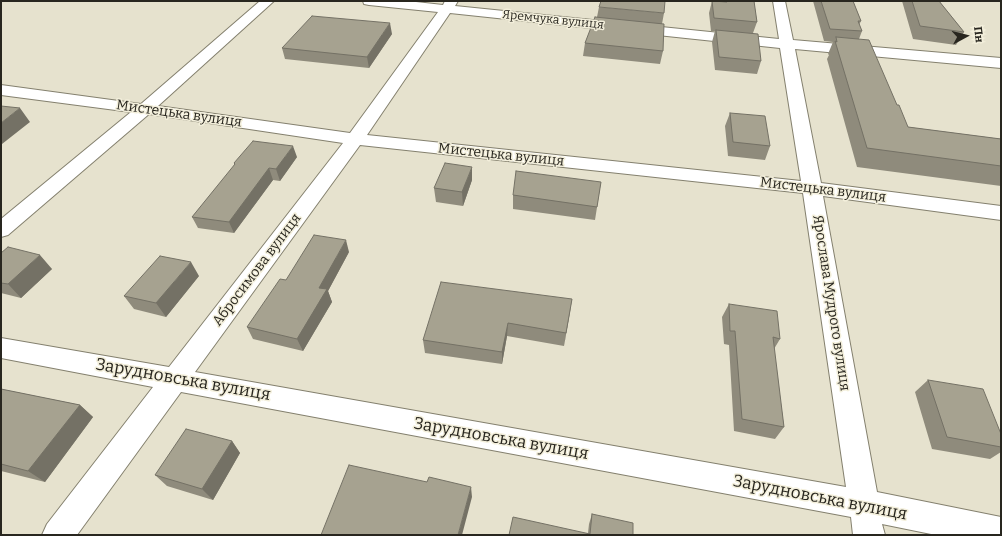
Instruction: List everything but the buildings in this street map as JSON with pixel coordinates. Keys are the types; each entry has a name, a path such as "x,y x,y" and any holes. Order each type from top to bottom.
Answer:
{"street":[{"path":"1,230 145,109 268,1"},
{"name":"Яремчука вулиця","path":"368,1 449,5 787,44 1001,63"},
{"name":"Ярослава Мудрого вулиця","path":"779,1 812,188 869,535"},
{"name":"Абросимова вулиця","path":"58,535 355,139 449,5"},
{"name":"Мистецька вулиця","path":"1,90 355,139 812,188 1001,213"},
{"name":"Зарудновська вулиця","path":"1,348 865,506 1001,533"}]}
